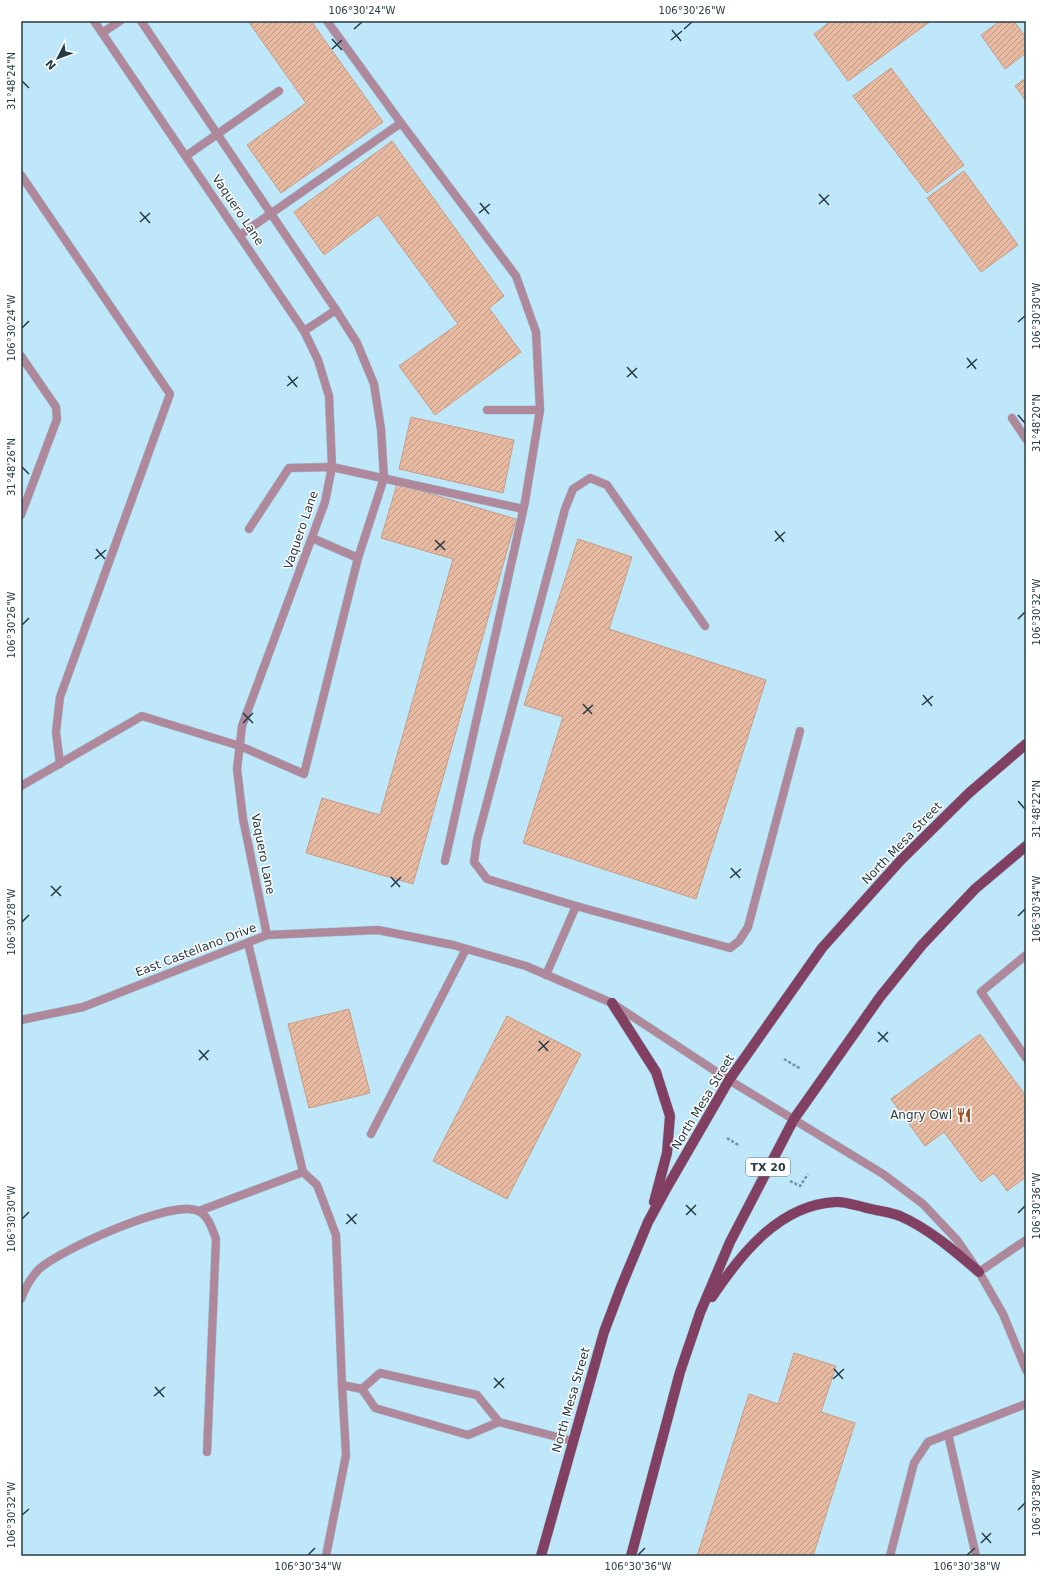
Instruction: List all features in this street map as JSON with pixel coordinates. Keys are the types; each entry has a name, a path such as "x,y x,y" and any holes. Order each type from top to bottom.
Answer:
{"main road":[{"name":"North Mesa Street","path":"541,1556 604,1332 621,1287 648,1222 729,1080 822,948 921,840 969,793 1026,744"},
{"name":"TX 20","path":"631,1556 680,1372 700,1313 730,1242 794,1119 880,997 922,945 975,889 1026,846"},
{"path":"612,1003 656,1072 670,1116 667,1153 648,1222"},
{"path":"700,1313 733,1265 770,1229 794,1212 811,1205 836,1202 899,1216 949,1246 980,1272"}],"street":[{"name":"Vaquero Lane","path":"94,21 304,331 318,360 329,396 332,467 326,502 242,726 237,769 243,819 267,935"},
{"path":"102,33 120,21"},
{"path":"21,786 142,716 240,746 304,774 358,558 384,478 381,429 374,384 357,343 141,21"},
{"path":"327,21 401,123 516,276 536,332 540,410 523,509 445,861"},
{"path":"186,156 279,91"},
{"path":"240,235 401,123"},
{"path":"21,175 170,394 60,697 56,732 60,764"},
{"path":"304,331 336,310"},
{"path":"21,356 56,407 57,419 21,515"},
{"path":"488,410 540,410"},
{"path":"1012,418 1026,439"},
{"path":"249,529 289,468 332,467 523,509"},
{"path":"704,626 607,485 590,478 573,489 564,509 535,626 476,840 474,862 486,879 576,906 730,948 740,941 748,927 800,731"},
{"path":"312,538 358,558"},
{"path":"546,975 576,906"},
{"name":"East Castellano Drive","path":"21,1020 83,1007 267,935 378,930 466,949 526,966 612,1003 729,1080 883,1174 922,1204 957,1240 980,1272 1004,1314 1026,1370"},
{"path":"248,943 303,1172 317,1185 336,1234 346,1455 326,1556"},
{"path":"371,1134 466,949"},
{"path":"1026,955 981,992 1026,1058"},
{"path":"199,1211 303,1172"},
{"path":"21,1299 25,1287 39,1269 85,1241 157,1214 186,1208 199,1211 209,1221 216,1239 207,1452"},
{"path":"980,1272 1026,1240"},
{"path":"362,1389 380,1373 477,1395 499,1422 573,1441"},
{"path":"342,1385 362,1389 375,1408 468,1435 499,1422"},
{"path":"890,1556 914,1463 928,1442 1026,1404"},
{"path":"948,1434 976,1556"}],"path":[{"path":"784,1059 801,1069"},
{"path":"727,1138 740,1146"},
{"path":"790,1181 800,1186 808,1174"}],"building":[{"path":"248,21 311,21 383,122 281,193 247,145 306,103"},
{"path":"831,21 931,21 848,81 814,34"},
{"path":"1000,21 1014,21 1026,38 1026,53 1005,69 981,35"},
{"path":"891,68 964,165 927,193 853,96"},
{"path":"1026,78 1026,101 1015,86"},
{"path":"392,141 504,296 489,308 521,352 435,415 399,366 458,324 378,215 324,255 294,212"},
{"path":"964,171 1018,245 981,272 927,198"},
{"path":"411,417 514,440 503,493 399,469"},
{"path":"397,484 516,519 413,884 306,853 322,798 380,815 453,559 381,538"},
{"path":"578,539 632,557 609,629 766,680 696,899 523,843 563,717 524,705"},
{"path":"349,1009 370,1093 309,1108 288,1024"},
{"path":"507,1016 581,1054 507,1199 433,1161"},
{"name":"Angry Owl","path":"980,1034 1026,1096 1026,1177 1007,1191 994,1173 981,1182 944,1132 925,1146 891,1099"},
{"path":"794,1353 836,1366 821,1412 855,1423 813,1556 697,1556 749,1394 778,1404"}],"place":[{"name":"Angry Owl","path":"964,1115"}]}
